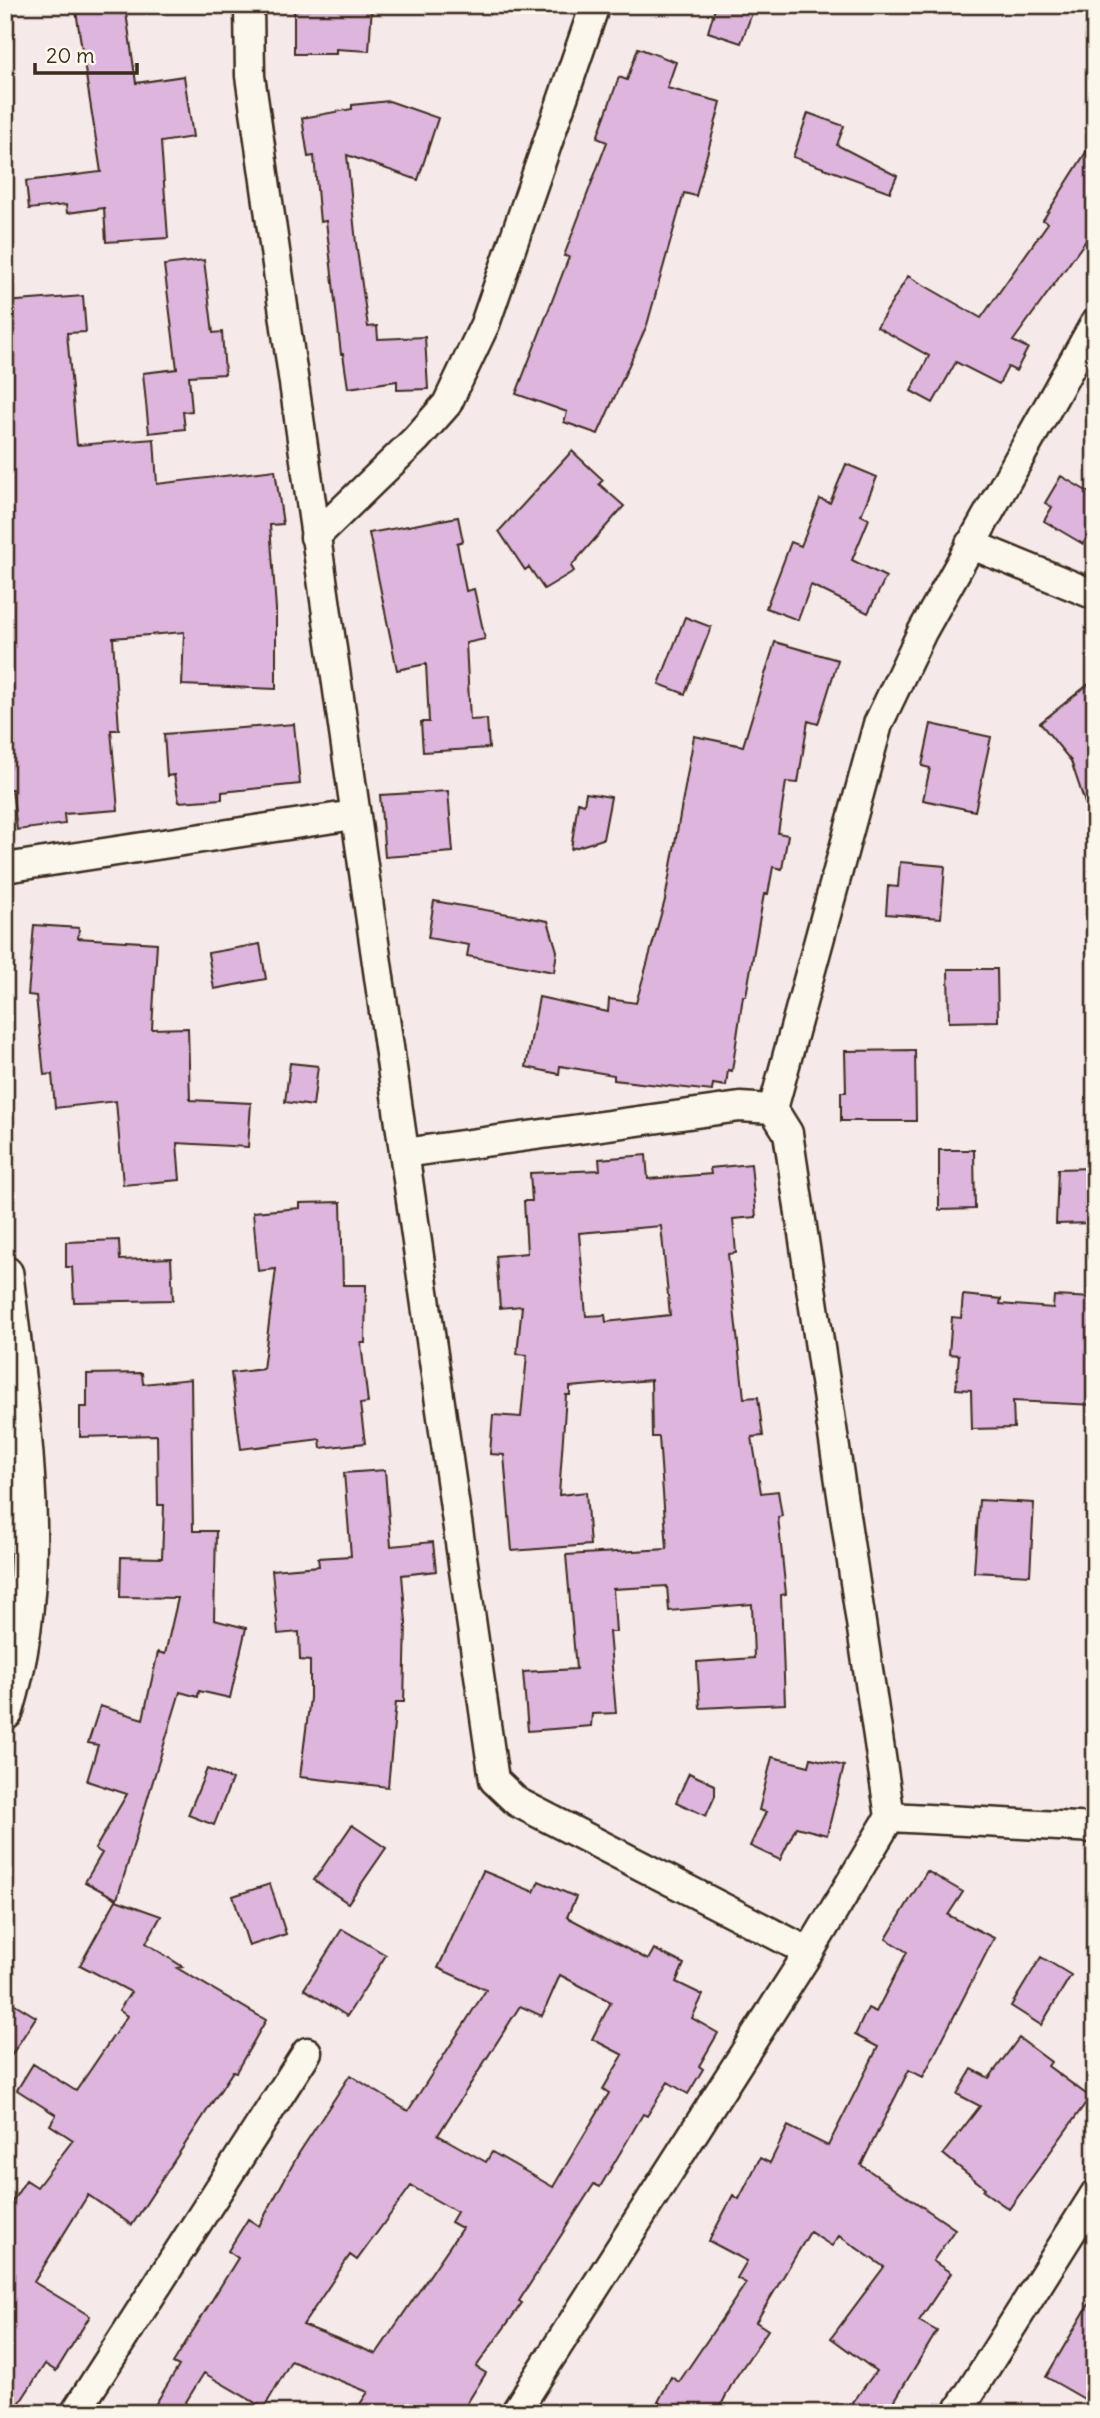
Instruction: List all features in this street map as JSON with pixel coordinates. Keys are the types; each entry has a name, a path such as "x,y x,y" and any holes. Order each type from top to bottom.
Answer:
{"street":[{"path":"249,5 250,76 494,1780 517,1802 809,1952"},
{"path":"315,537 416,439 447,404 485,324 596,5"},
{"path":"515,2413 809,1952 890,1817 788,1133 773,1109 878,724 922,632 1095,323"},
{"path":"970,544 1095,595"},
{"path":"5,868 354,815"},
{"path":"404,1153 740,1107 773,1109"},
{"path":"5,1274 25,1454 29,1524 28,1581 21,1642 5,1712"},
{"path":"890,1817 1095,1828"},
{"path":"75,2413 307,2052"},
{"path":"957,2413 1095,2194"}],"building":[{"path":"125,5 136,83 184,76 193,137 161,142 168,238 106,242 104,208 67,213 66,205 29,209 26,181 101,172 76,11"},
{"path":"294,5 372,5 369,51 336,49 336,54 294,54"},
{"path":"716,5 755,5 741,43 708,32"},
{"path":"638,48 676,62 667,88 721,102 696,196 684,193 647,325 598,434 564,422 567,412 516,394 569,257 564,256 607,142 597,138 619,77 627,80"},
{"path":"389,101 438,118 418,180 347,155 356,243 368,327 377,326 378,339 425,337 428,389 397,390 397,381 348,388 341,354 326,221 320,222 314,156 308,157 302,118 352,109 352,105"},
{"path":"808,113 844,126 837,145 897,176 890,192 793,157"},
{"path":"1095,138 1095,228 1013,341 1028,348 1016,371 1008,367 999,384 956,362 933,403 911,391 929,356 877,327 908,276 981,318 1048,223 1043,220"},
{"path":"204,260 213,333 222,332 225,374 189,376 192,411 183,412 185,429 149,433 143,373 177,369 164,265"},
{"path":"83,296 86,332 67,333 77,445 154,439 157,484 275,470 283,524 270,525 276,609 276,689 182,685 184,632 113,638 119,730 111,730 118,810 64,814 65,824 17,830 12,789 5,790 5,302"},
{"path":"572,451 603,480 599,484 624,506 571,566 574,571 544,589 529,567 525,570 499,531"},
{"path":"846,464 877,477 861,515 869,519 852,560 886,577 868,613 811,585 798,620 766,608 791,542 801,546 820,499 830,503"},
{"path":"1061,476 1095,496 1095,524 1083,544 1044,521 1052,507 1045,503"},
{"path":"458,517 463,541 457,543 466,591 474,589 485,639 466,643 470,720 487,719 489,748 423,752 421,722 429,722 426,664 397,670 369,533"},
{"path":"685,617 711,627 685,694 659,684"},
{"path":"775,642 838,660 818,724 808,721 798,783 786,782 778,833 788,835 782,869 773,867 768,894 764,894 746,996 743,996 732,1071 728,1070 726,1086 713,1084 712,1091 614,1080 614,1075 560,1066 559,1074 526,1067 539,997 608,1012 609,999 636,1003 665,900 694,736 743,746"},
{"path":"1095,679 1095,817 1090,818 1071,761 1040,723"},
{"path":"294,724 300,784 222,792 222,799 179,802 174,775 167,776 164,734"},
{"path":"931,724 991,737 975,811 923,800 930,768 922,766"},
{"path":"448,791 453,852 385,857 380,795"},
{"path":"586,793 611,797 603,839 571,849 578,802 584,804"},
{"path":"900,862 945,866 941,918 886,914 888,886 898,887"},
{"path":"434,901 548,921 557,951 554,972 467,956 469,945 428,938"},
{"path":"34,925 79,928 78,938 157,943 152,1029 188,1028 190,1100 251,1103 248,1147 177,1143 180,1180 123,1185 116,1101 55,1108 52,1074 44,1075 36,996 28,995"},
{"path":"260,944 266,979 214,989 208,953"},
{"path":"948,969 997,969 998,1021 949,1022"},
{"path":"915,1050 916,1121 841,1121 841,1092 846,1092 845,1051"},
{"path":"290,1063 318,1066 313,1106 285,1102"},
{"path":"939,1150 974,1150 975,1209 939,1210"},
{"path":"646,1155 648,1179 711,1174 710,1168 751,1164 756,1217 733,1219 736,1253 728,1254 744,1398 758,1397 763,1436 752,1437 761,1493 778,1491 782,1516 778,1517 786,1594 781,1595 785,1704 700,1708 697,1662 754,1658 752,1604 669,1611 667,1586 613,1589 616,1632 609,1632 616,1713 592,1714 591,1726 528,1731 523,1672 576,1669 566,1555 667,1549 659,1437 652,1437 651,1380 570,1387 570,1395 566,1395 559,1495 586,1492 590,1545 512,1551 504,1455 490,1454 493,1415 521,1417 527,1355 517,1354 522,1306 500,1308 496,1256 527,1253 524,1201 532,1201 530,1173 600,1170 599,1159","holes":["661,1226 670,1315 606,1322 605,1315 586,1316 579,1233"]},
{"path":"1092,1168 1094,1223 1056,1224 1058,1169"},
{"path":"341,1202 343,1285 366,1285 365,1343 361,1343 368,1403 360,1404 365,1443 321,1448 320,1439 241,1449 231,1373 263,1369 276,1269 258,1271 253,1212 300,1208 300,1203"},
{"path":"119,1240 120,1260 171,1258 173,1300 74,1302 72,1267 66,1267 66,1242"},
{"path":"963,1295 1001,1299 1000,1304 1053,1308 1054,1296 1095,1298 1095,1405 1013,1401 1014,1428 972,1429 971,1390 956,1389 959,1355 949,1354 952,1317 961,1318"},
{"path":"142,1373 143,1384 191,1379 193,1531 216,1531 214,1620 246,1628 230,1698 199,1691 198,1697 180,1692 117,1899 85,1882 102,1853 95,1849 127,1794 87,1781 98,1745 88,1743 100,1706 143,1719 158,1652 165,1654 178,1598 120,1597 121,1557 162,1558 164,1505 158,1505 157,1435 80,1437 80,1407 87,1407 87,1374"},
{"path":"385,1470 391,1546 433,1542 436,1571 402,1575 406,1622 404,1702 396,1702 388,1787 300,1777 310,1698 310,1661 300,1660 299,1632 278,1634 272,1570 319,1566 318,1558 351,1556 344,1473"},
{"path":"979,1500 1034,1503 1030,1575 974,1572"},
{"path":"772,1757 809,1766 811,1758 844,1766 827,1835 796,1827 780,1860 750,1846 766,1812 759,1810"},
{"path":"207,1769 232,1779 214,1825 188,1815"},
{"path":"689,1773 715,1785 715,1796 706,1816 676,1802"},
{"path":"352,1825 386,1848 348,1903 314,1880"},
{"path":"483,1871 534,1892 539,1881 576,1897 567,1917 648,1960 654,1949 684,1964 676,1982 703,1995 692,2018 718,2033 699,2066 703,2069 688,2094 668,2082 647,2116 643,2114 600,2187 594,2184 519,2301 522,2303 476,2367 486,2373 461,2413 354,2413 368,2392 291,2361 264,2408 204,2373 179,2413 150,2413 179,2366 173,2363 238,2258 228,2251 248,2219 259,2226 299,2153 350,2075 408,2111 486,1990 438,1968","holes":["560,1975 611,2002 592,2039 623,2055 603,2089 609,2093 553,2187 492,2152 486,2162 438,2135 520,2006 542,2016","411,2186 457,2212 451,2222 462,2228 376,2354 303,2325 350,2255 357,2260"]},
{"path":"927,1871 963,1892 948,1915 994,1938 923,2077 909,2070 861,2165 955,2229 933,2261 951,2273 919,2321 937,2331 887,2413 845,2413 876,2371 831,2338 884,2267 839,2236 832,2246 810,2232 756,2322 768,2330 734,2380 717,2413 679,2413 658,2402 671,2377 679,2382 746,2283 737,2278 747,2261 709,2241 733,2195 739,2199 760,2158 770,2163 788,2126 828,2146 878,2047 855,2035 868,2008 876,2012 907,1952 886,1939"},
{"path":"270,1884 286,1934 249,1946 233,1896"},
{"path":"116,1900 161,1916 146,1943 183,1967 177,1968 266,2020 236,2072 233,2071 132,2225 88,2195 34,2282 90,2316 56,2371 45,2364 13,2413 5,2413 5,2213 26,2180 37,2187 73,2140 50,2125 56,2115 17,2090 33,2064 76,2091 127,2016 119,2010 131,1992 80,1965"},
{"path":"342,1929 386,1955 347,2016 304,1989"},
{"path":"1041,1957 1071,1975 1041,2025 1011,2006"},
{"path":"5,1998 36,2017 5,2065"},
{"path":"1019,2038 1051,2062 1048,2066 1090,2097 1009,2209 983,2191 985,2188 943,2154 980,2106 957,2094 972,2069 989,2078"},
{"path":"1095,2294 1095,2405 1046,2377"}]}
